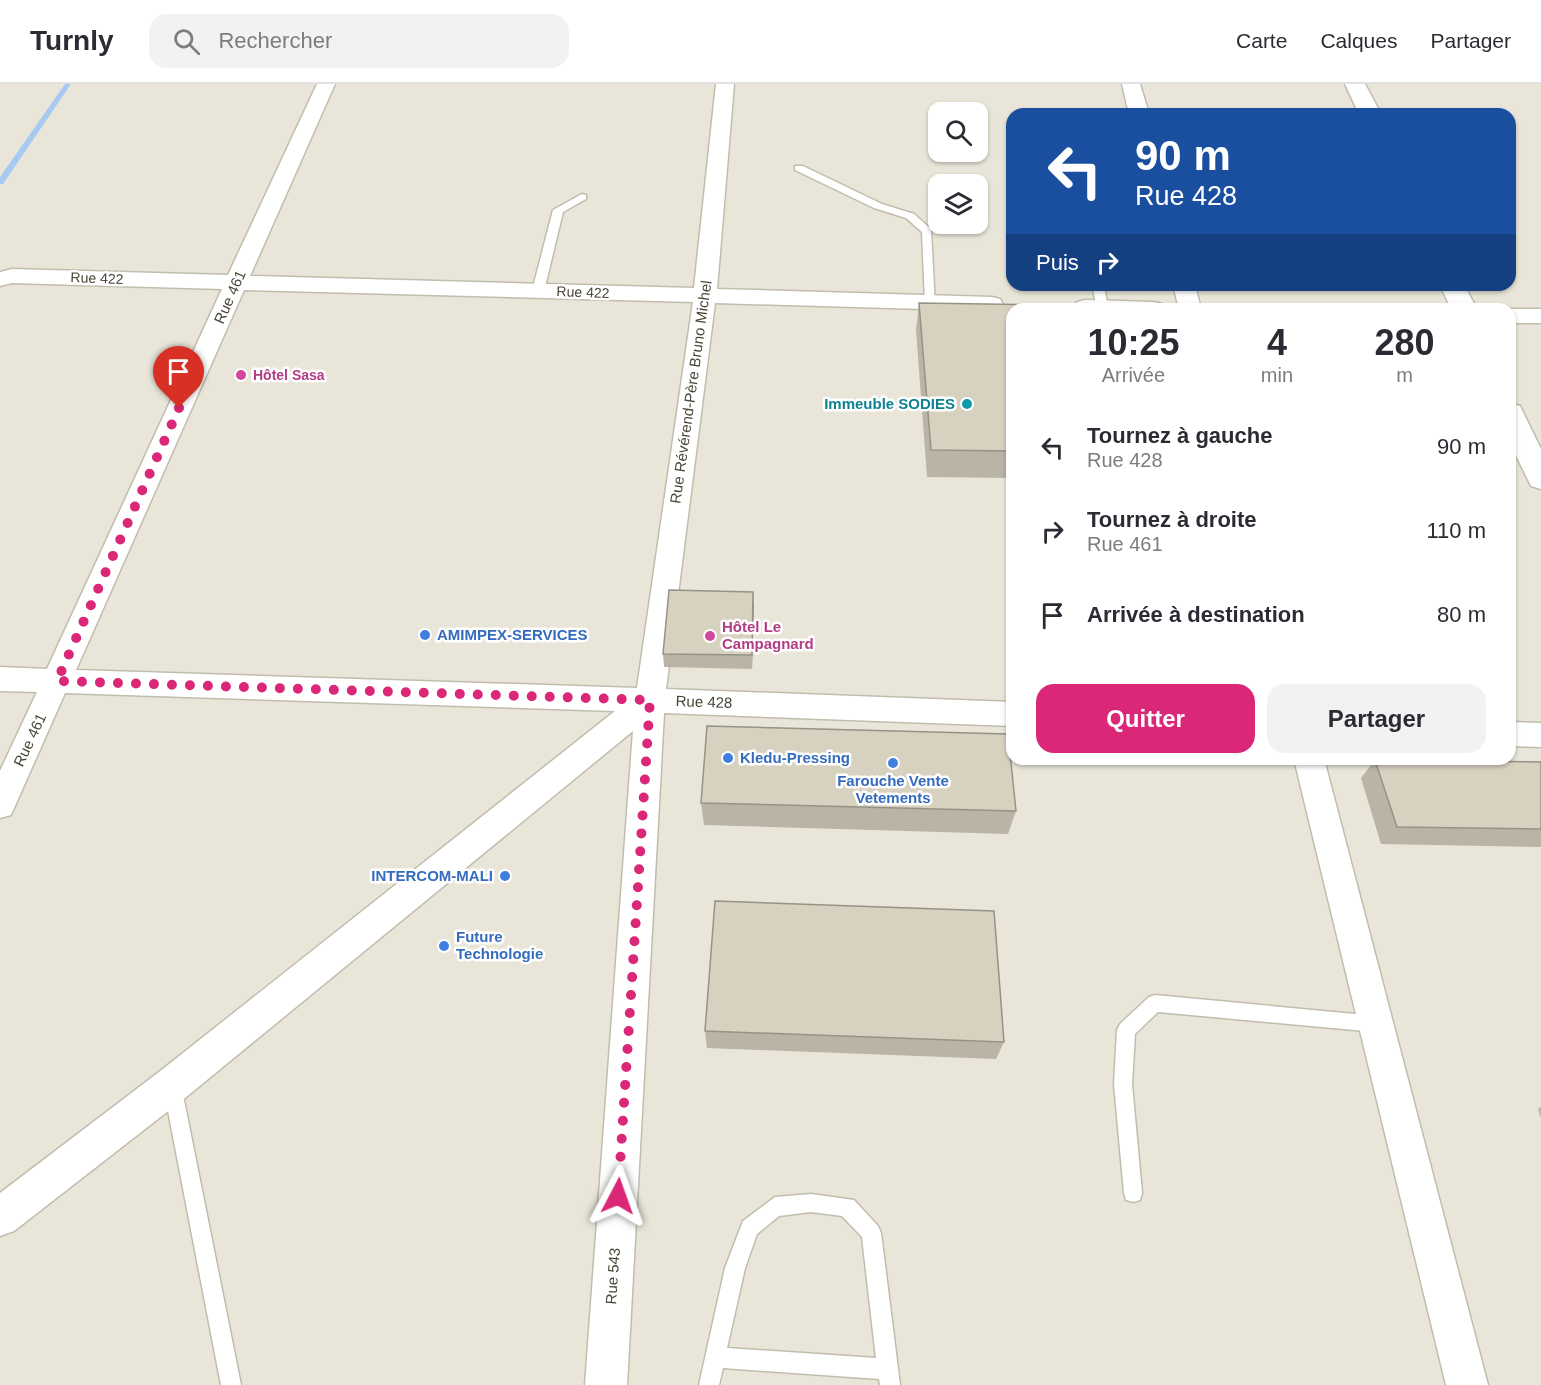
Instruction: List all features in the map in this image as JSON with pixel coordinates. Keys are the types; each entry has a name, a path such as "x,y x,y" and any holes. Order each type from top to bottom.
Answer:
{"street":[{"name":"Rue 461","path":"0,806 326,84"},
{"name":"Rue Révérend-Père Bruno Michel","path":"650,700 705,295 725,84"},
{"path":"1131,84 1137,108"},
{"path":"1355,84 1367,108"},
{"name":"Rue 422","path":"6,278 236,282 1006,305"},
{"path":"1516,316 1541,316"},
{"path":"1516,425 1541,479"},
{"name":"Rue 428","path":"0,679 1006,714"},
{"path":"0,1217 172,1086 650,700"},
{"name":"Rue 543","path":"606,1385 650,700"},
{"path":"1516,734 1541,735"},
{"path":"1311,765 1467,1385"}],"lane":[{"path":"799,168 878,206 910,216 927,231 931,303"},
{"path":"538,291 558,210 582,197"},
{"path":"1133,1193 1123,1083 1126,1030 1155,1003 1376,1024"},
{"path":"172,1086 231,1385"},
{"path":"709,1385 715,1357 735,1268 750,1228 775,1207 811,1203 847,1207 872,1233 889,1377 715,1357"}],"shaded area":[{"path":"0,84 1541,84 1541,1385 0,1385"}],"building":[{"name":"Immeuble SODIES","path":"919,303 1006,304 1006,451 931,450"},
{"name":"Hôtel Le Campagnard","path":"669,590 753,592 752,655 663,654"},
{"path":"707,726 1006,734 1006,765 1011,765 1016,811 701,803"},
{"path":"1516,762 1541,762 1541,829 1397,827 1377,765 1516,765"},
{"path":"715,901 994,911 1004,1042 705,1031"}],"waterway":[{"path":"0,182 68,84"}],"place":[{"name":"Hôtel Sasa","path":"241,375"},
{"name":"Immeuble SODIES","path":"967,404"},
{"name":"AMIMPEX-SERVICES","path":"425,635"},
{"name":"Hôtel Le Campagnard","path":"710,636"},
{"name":"Kledu-Pressing","path":"728,758"},
{"name":"Farouche Vente Vetements","path":"893,763"},
{"name":"INTERCOM-MALI","path":"505,876"},
{"name":"Future Technologie","path":"444,946"}],"route":[{"path":"179,408 57,681 650,700 618,1196"}]}
